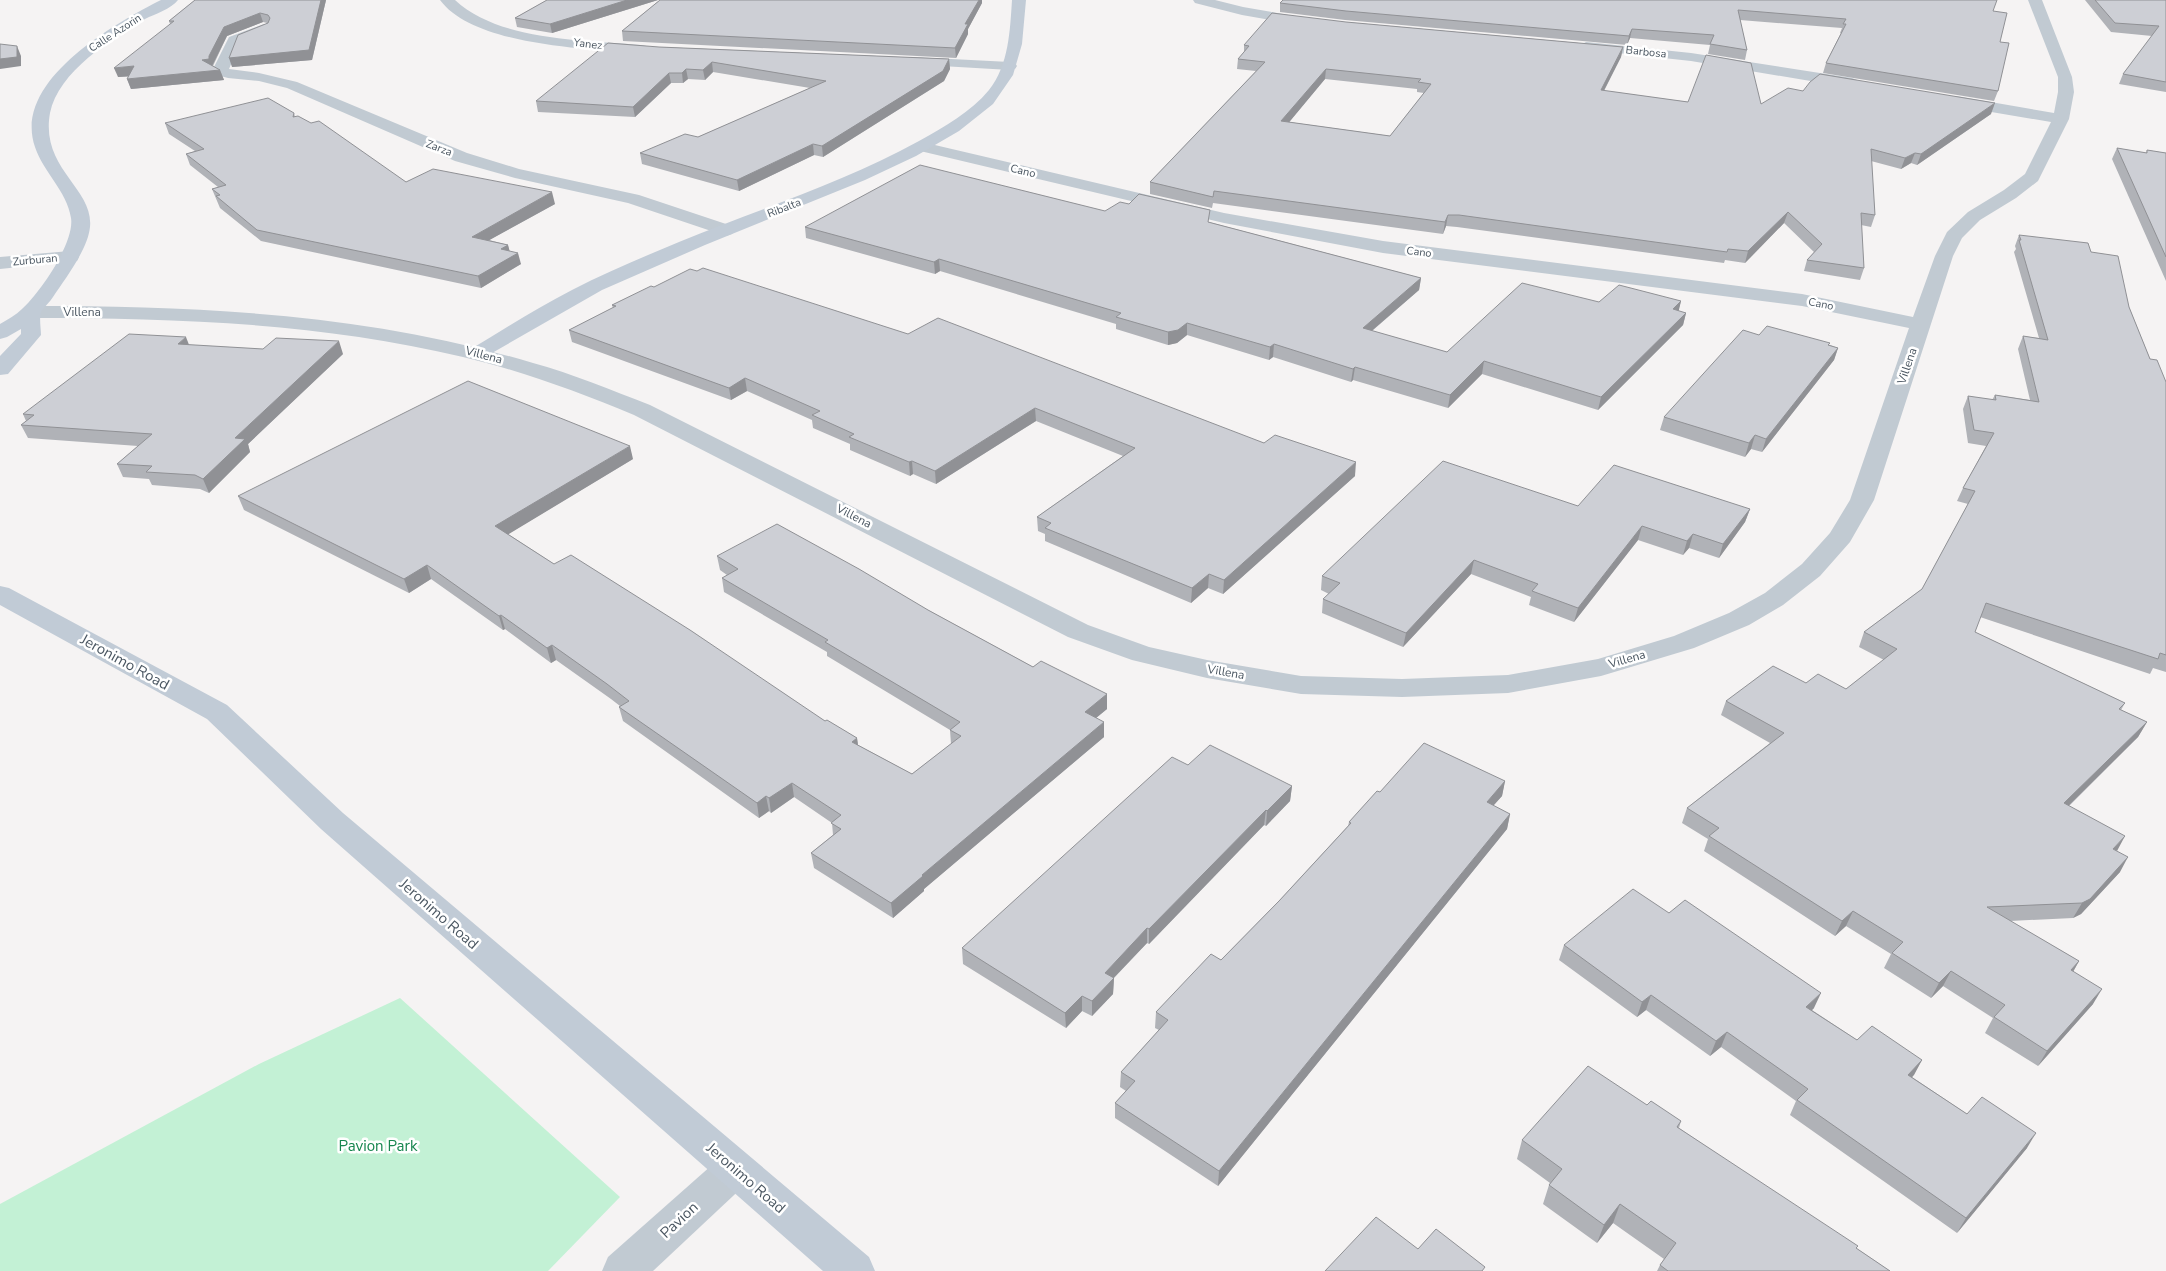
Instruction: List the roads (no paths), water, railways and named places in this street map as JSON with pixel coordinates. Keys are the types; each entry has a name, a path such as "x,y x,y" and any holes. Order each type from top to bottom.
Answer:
{"street":[{"name":"Calle Azorin","path":"0,333 31,312 70,257 80,227 78,209 48,160 40,135 43,108 66,73 86,51 123,26 171,0"},
{"name":"Yanez","path":"446,0 453,9 465,18 507,32 585,44 651,50"},
{"name":"Ribalta","path":"478,353 553,309 611,279 726,230 895,162 956,127 981,107 1001,84 1010,66 1017,26 1018,0"},
{"path":"1200,0 1242,10 1316,23"},
{"name":"Villena","path":"31,312 160,313 271,319 348,328 421,340 478,353 606,394 642,410 1078,631 1142,654 1207,669 1301,685 1402,688 1508,684 1601,666 1684,642 1739,619 1774,599 1811,570 1841,537 1862,500 1944,256 1954,236 1974,216 2010,194 2032,177 2061,119 2066,92 2065,77 2035,0"},
{"name":"Zarza","path":"264,28 234,40 221,67 222,72 275,80 292,85 461,157 515,173 633,199 726,230"},
{"name":"Barbosa","path":"1570,45 1691,57 1864,85"},
{"path":"894,61 1010,66"},
{"path":"1943,99 2061,119"},
{"name":"Cano","path":"922,147 1224,218 1373,246 1802,300 1922,325"},
{"name":"Zurburan","path":"0,263 70,257"},
{"path":"0,369 31,335 31,312"},
{"name":"Jeronimo Road","path":"0,594 217,712 339,828 854,1271"},
{"name":"Pavion","path":"623,1271 735,1169"}],"park label":[{"name":"Pavion Park","path":"378,1146"}]}
